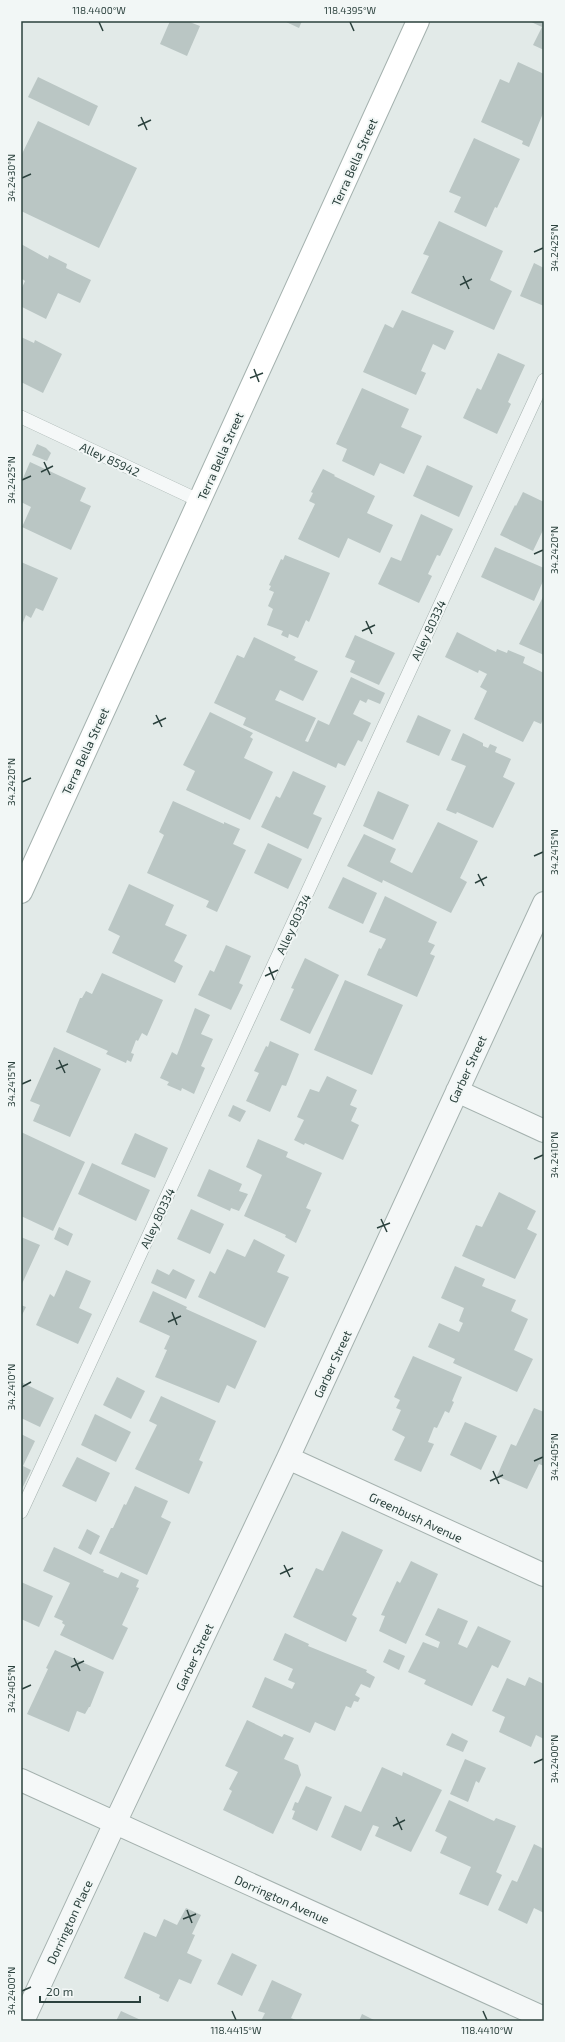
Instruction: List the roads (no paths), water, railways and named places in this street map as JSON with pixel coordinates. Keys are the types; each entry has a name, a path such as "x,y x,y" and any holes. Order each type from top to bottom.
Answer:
{"main road":[{"name":"Terra Bella Street","path":"21,892 418,21"}],"street":[{"name":"Garber Street","path":"115,1823 288,1458 544,903"},
{"path":"457,1091 544,1131"},
{"name":"Greenbush Avenue","path":"288,1458 544,1576"},
{"name":"Dorrington Avenue","path":"21,1780 544,2018"},
{"name":"Dorrington Place","path":"24,2021 115,1823"}],"lane":[{"name":"Alley 80334","path":"21,1512 544,380"},
{"name":"Alley 85942","path":"21,417 200,500"}]}
